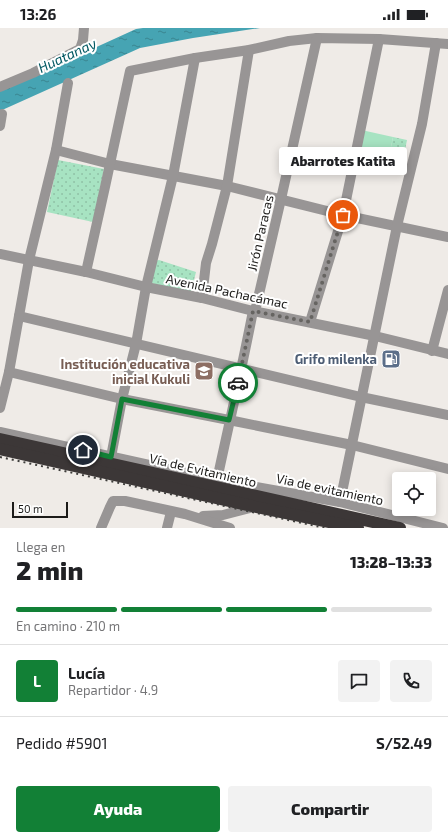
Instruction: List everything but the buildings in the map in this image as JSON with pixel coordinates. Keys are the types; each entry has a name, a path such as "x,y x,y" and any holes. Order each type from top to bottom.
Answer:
{"highway":[{"name":"Vía de Evitamiento","path":"0,439 400,528"},
{"name":"Vía de Evitamiento","path":"0,450 358,528"}],"street":[{"path":"0,87 33,73 80,49 83,40 84,28"},
{"path":"86,272 130,71 195,58 250,50 289,41 316,38 379,39 448,44"},
{"name":"Jirón Paracas","path":"217,480 253,311 256,307 281,199 316,38"},
{"path":"310,322 343,215 379,39"},
{"path":"340,502 397,226 422,124 436,43"},
{"path":"202,298 206,263 227,186 250,50"},
{"path":"111,457 122,399 136,344 146,287 172,176 195,58"},
{"path":"0,408 20,316 29,260 56,150 68,83"},
{"path":"0,126 2,114"},
{"path":"56,150 110,164 227,186 343,215 448,237"},
{"name":"Avenida Pachacámac","path":"0,254 202,298 253,311 375,336 448,354"},
{"path":"432,351 448,290"},
{"path":"20,316 361,397 448,415"},
{"path":"9,372 122,399 352,446 448,469"},
{"name":"Via de evitamiento","path":"0,432 217,480 340,502 443,528"},
{"path":"101,528 113,501 125,501 171,512 199,516 211,516 256,507"},
{"path":"167,528 171,512"},
{"path":"185,514 225,527"}],"green space":[{"path":"357,129 393,137 388,162 352,155"},
{"path":"393,137 407,140 402,165 388,162"},
{"path":"58,160 104,169 93,222 47,212"},
{"path":"159,260 196,272 191,292 146,282 151,262"}],"water":[{"path":"260,28 140,48 0,111 0,91 136,29"}],"railway":[{"path":"0,457 325,528"}],"way so far":[{"path":"238,383 253,311 310,322 343,215"}],"place":[{"name":"Abarrotes Katita","path":"343,215"},
{"name":"Grifo milenka","path":"391,359"},
{"name":"Institución educativa inicial Kukuli","path":"204,371"}],"route":[{"path":"83,450 111,457 122,399 229,420 238,383"}],"water label":[{"name":"Huatanay","path":"67,55"}]}
